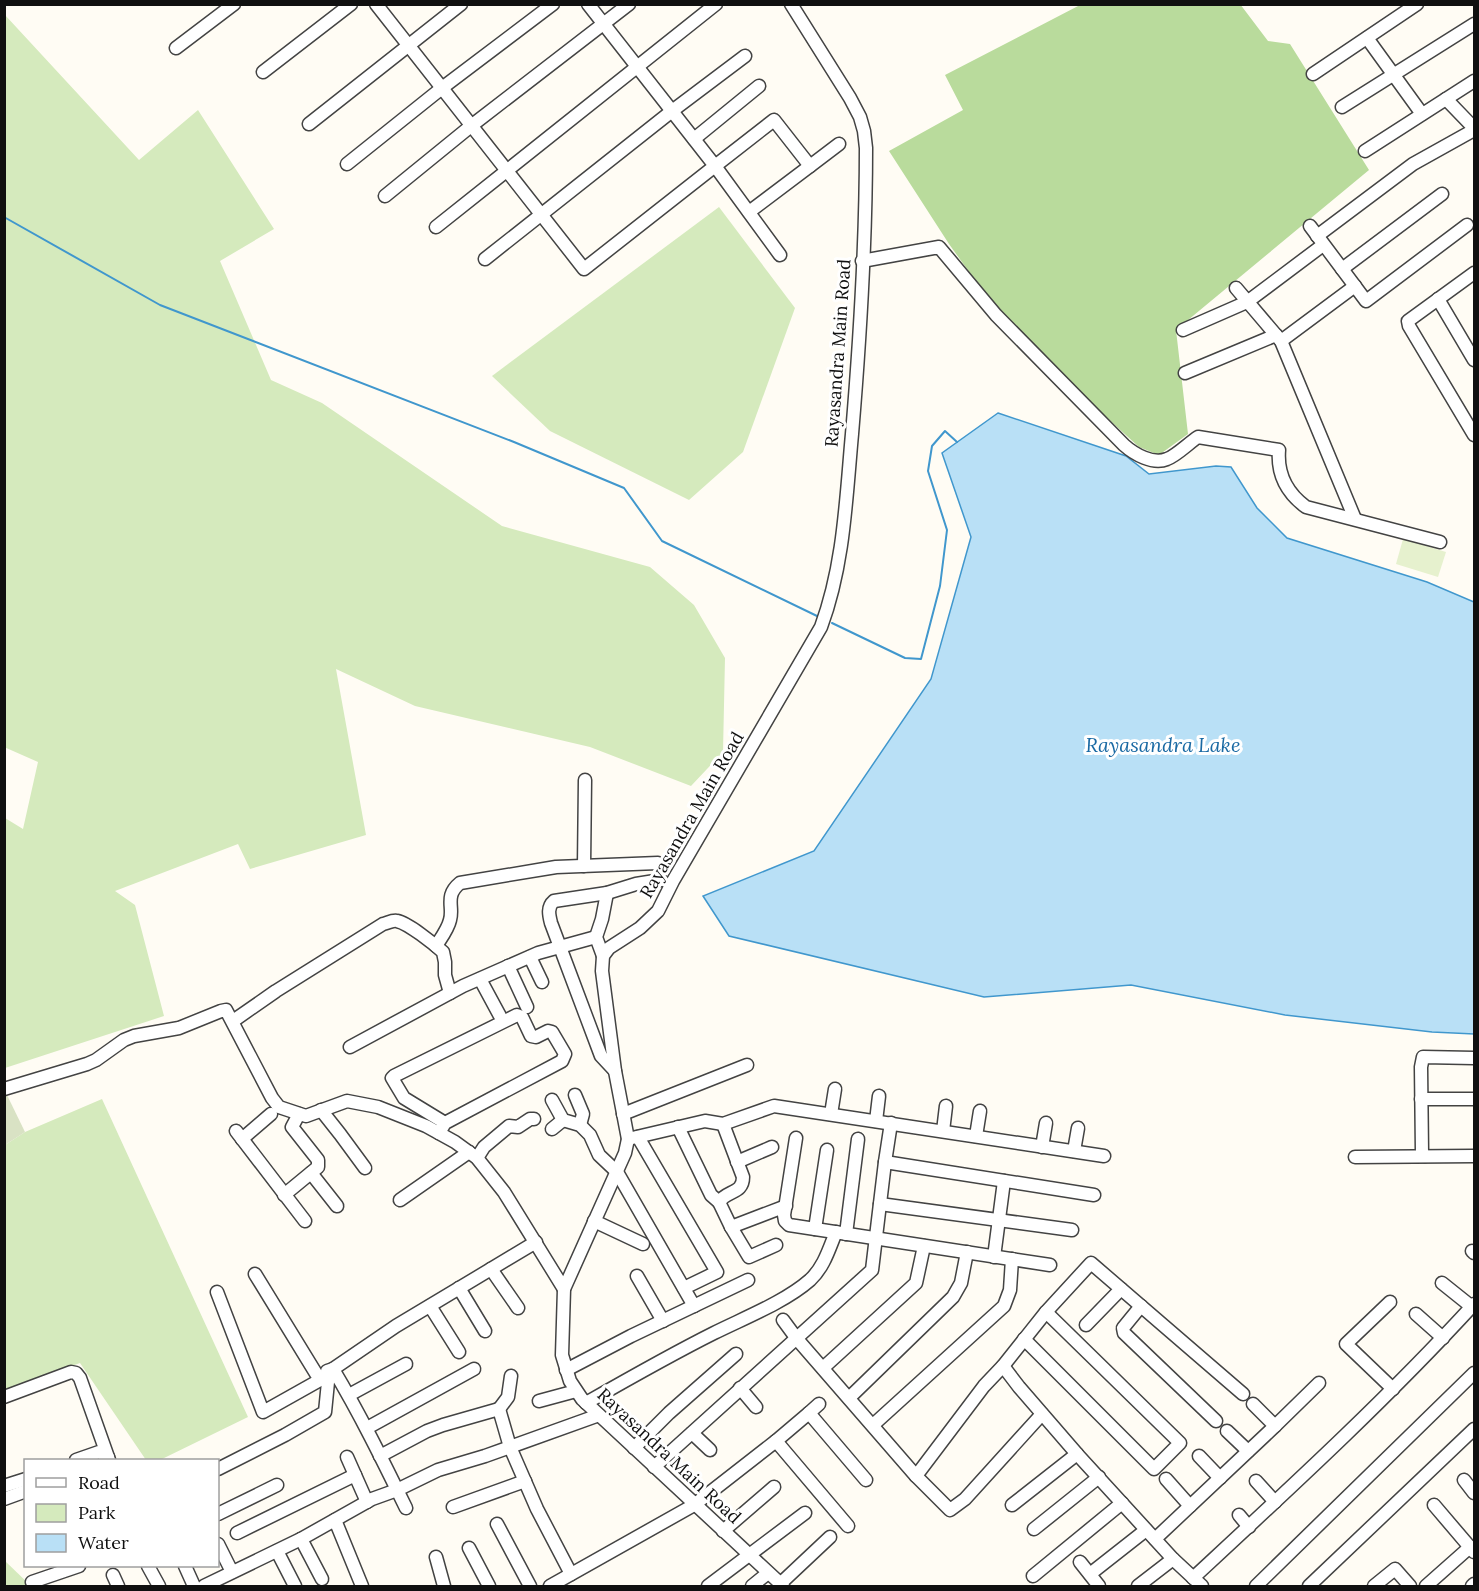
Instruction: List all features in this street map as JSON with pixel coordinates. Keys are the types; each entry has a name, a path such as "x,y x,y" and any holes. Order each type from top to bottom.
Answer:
{"street":[{"path":"176,48 234,4"},
{"path":"263,72 351,4"},
{"path":"376,4 584,269 774,120 810,166"},
{"path":"309,124 461,4"},
{"path":"347,164 553,4"},
{"path":"588,4 715,166 780,255"},
{"path":"385,196 471,126 629,4"},
{"path":"436,227 716,4"},
{"name":"Rayasandra Main Road","path":"603,956 609,948 640,928 658,911 673,881 821,627 839,562 859,342 866,152 860,117 790,4"},
{"path":"1313,74 1418,4"},
{"path":"1342,107 1474,24"},
{"path":"1368,38 1422,114"},
{"path":"485,259 745,56"},
{"path":"1365,151 1474,81"},
{"path":"694,139 759,86"},
{"path":"1183,330 1247,302 1317,236 1413,164 1474,129 1446,99"},
{"path":"749,213 839,144"},
{"path":"1342,269 1442,194"},
{"path":"1317,236 1366,301 1467,225"},
{"path":"862,261 939,247 996,315 1135,453 1148,459 1167,460 1198,437 1279,450 1280,472 1286,486 1306,507 1440,542"},
{"path":"1474,273 1408,321 1474,435"},
{"path":"1185,373 1279,338 1354,286"},
{"path":"1236,288 1279,338 1355,519"},
{"path":"1438,299 1474,360"},
{"path":"584,866 585,780"},
{"path":"436,946 451,918 450,903 454,887 459,884 556,867 658,863"},
{"path":"615,1071 601,1056 550,923 549,912 554,901 607,893 636,884 661,880"},
{"path":"607,893 596,937 603,956 602,971 623,1114 633,1138 717,1272 684,1288"},
{"path":"233,1022 294,979 390,921 398,921 408,926 443,952 445,975 450,993"},
{"path":"350,1047 480,978 530,957 596,937"},
{"path":"530,957 542,982"},
{"path":"508,966 527,1007"},
{"path":"480,978 500,1016"},
{"path":"4,1089 87,1064 134,1036 179,1028 226,1010 272,1098 279,1107 306,1116 347,1101 378,1107 442,1128 561,1061 565,1054 552,1032 548,1031 536,1037 531,1036 522,1017 517,1015 392,1078 404,1098 442,1128 473,1155 504,1192 564,1289"},
{"path":"1425,1156 1422,1153 1421,1067 1423,1057 1474,1058"},
{"path":"623,1114 747,1065"},
{"path":"831,1114 835,1089"},
{"path":"575,1095 599,1155 616,1172 694,1306"},
{"path":"876,1121 879,1096"},
{"path":"397,1114 404,1098"},
{"path":"1421,1099 1474,1099"},
{"path":"552,1100 563,1120"},
{"path":"633,1138 705,1121 723,1124 774,1106 1104,1156"},
{"path":"942,1131 946,1106"},
{"path":"321,1110 365,1168"},
{"path":"976,1136 980,1112"},
{"path":"271,1114 239,1135 305,1221"},
{"path":"284,1195 318,1167 318,1160 292,1127 299,1114"},
{"path":"552,1129 563,1120 585,1116"},
{"path":"400,1200 473,1155 509,1126 518,1127 534,1119"},
{"path":"654,1467 872,1270 891,1123"},
{"path":"1042,1146 1046,1123"},
{"path":"719,1202 722,1197 740,1188 743,1184 743,1177 723,1124"},
{"path":"678,1127 711,1195 719,1202 748,1257 776,1245"},
{"path":"1074,1151 1078,1128"},
{"name":"Rayasandra Main Road","path":"633,1138 564,1289 562,1355 566,1370 576,1391 586,1403 781,1585"},
{"path":"796,1138 786,1206 785,1221 789,1225 1050,1265"},
{"path":"586,1403 691,1344 787,1296 809,1281 841,1233 858,1139"},
{"path":"737,1162 772,1147"},
{"path":"815,1229 827,1150"},
{"path":"1354,1157 1474,1156"},
{"path":"885,1162 1094,1195"},
{"path":"311,1173 337,1206"},
{"path":"994,1257 1004,1180"},
{"path":"880,1204 1072,1230"},
{"path":"731,1227 786,1206"},
{"path":"594,1221 643,1244"},
{"path":"317,1375 333,1368 536,1242"},
{"path":"823,1368 916,1283 924,1246"},
{"path":"849,1398 953,1297 961,1283 967,1252"},
{"path":"873,1425 1004,1306 1010,1290 1012,1259"},
{"path":"916,1476 984,1386 1091,1263 1244,1394"},
{"path":"491,1269 518,1308"},
{"path":"218,1292 263,1412 320,1380 255,1274"},
{"path":"637,1276 663,1321"},
{"path":"566,1370 748,1280"},
{"path":"1003,1366 1077,1454 1173,1559 1199,1584 1249,1527 1393,1389 1473,1305 1442,1283"},
{"path":"459,1288 485,1331"},
{"path":"1086,1325 1121,1289"},
{"path":"1390,1302 1346,1344 1393,1389"},
{"path":"430,1306 459,1352"},
{"path":"1141,1306 1122,1331 1216,1421"},
{"path":"1024,1339 1154,1469 1180,1443 1046,1312"},
{"path":"1416,1314 1443,1338"},
{"path":"783,1320 916,1476 950,1510 965,1499 1042,1414"},
{"path":"634,1448 669,1413 736,1354"},
{"path":"349,1395 406,1364"},
{"path":"333,1368 367,1428 406,1508"},
{"path":"219,1468 326,1412 329,1377 333,1368"},
{"path":"367,1428 474,1369"},
{"path":"4,1397 71,1372 76,1373 80,1378 107,1459"},
{"path":"1256,1587 1474,1373"},
{"path":"380,1456 435,1428 499,1409 508,1397 512,1376"},
{"path":"1155,1539 1320,1383"},
{"path":"740,1388 756,1407"},
{"path":"539,1401 576,1391"},
{"path":"553,1586 570,1574 694,1505 819,1404"},
{"path":"1253,1404 1275,1426"},
{"path":"499,1409 510,1447 537,1509 570,1574"},
{"path":"809,1413 866,1480"},
{"path":"204,1587 301,1539 367,1502 438,1470 599,1415"},
{"path":"1309,1587 1474,1429"},
{"path":"1227,1431 1248,1451"},
{"path":"692,1433 710,1450"},
{"path":"776,1441 848,1526"},
{"path":"81,1459 99,1452 107,1459"},
{"path":"1012,1505 1077,1454"},
{"path":"1199,1456 1220,1478"},
{"path":"347,1457 367,1502"},
{"path":"237,1533 355,1475"},
{"path":"1034,1529 1099,1477"},
{"path":"1166,1479 1190,1506"},
{"path":"4,1486 24,1480"},
{"path":"1464,1480 1474,1492"},
{"path":"453,1507 525,1481"},
{"path":"1256,1481 1275,1502"},
{"path":"219,1514 277,1485"},
{"path":"723,1531 774,1487"},
{"path":"4,1498 24,1492"},
{"path":"1033,1576 1122,1503"},
{"path":"1426,1587 1472,1550 1434,1505"},
{"path":"708,1587 805,1513"},
{"path":"1239,1515 1249,1527"},
{"path":"335,1520 362,1587"},
{"path":"497,1524 530,1587"},
{"path":"1090,1574 1146,1530"},
{"path":"781,1585 830,1537"},
{"path":"301,1539 322,1579"},
{"path":"219,1546 232,1572"},
{"path":"470,1548 489,1587"},
{"path":"277,1551 295,1587"},
{"path":"436,1557 444,1587"},
{"path":"1138,1587 1173,1559"},
{"path":"1080,1562 1100,1587"},
{"path":"32,1582 76,1567"},
{"path":"149,1567 159,1587"},
{"path":"185,1567 194,1587"},
{"path":"1374,1587 1395,1569 1410,1587"},
{"path":"752,1587 768,1573"},
{"path":"112,1575 118,1587"}],"green space":[{"path":"1240,4 1268,41 1290,44 1369,170 1176,330 1188,434 1159,455 1139,447 1093,405 985,294 949,244 889,151 963,110 945,75 1080,5"},
{"path":"5,15 139,160 198,110 274,229 220,261 271,380 322,403 502,526 650,567 694,605 725,658 723,752 691,786 590,747 415,706 336,669 366,835 250,869 238,844 115,891 135,905 164,1016 5,1068 5,818 23,829 38,762 4,747"},
{"path":"719,207 795,308 743,452 689,500 550,431 492,376"},
{"path":"1403,539 1446,552 1438,577 1396,564"},
{"path":"7,1095 25,1132 5,1145 4,1096"},
{"path":"102,1099 248,1417 162,1459 145,1459 80,1363 5,1390 5,1145 25,1132"},
{"path":"4,1560 31,1586 5,1586"}],"water":[{"name":"Rayasandra Lake","path":"998,413 1126,456 1149,474 1216,466 1231,467 1257,508 1287,538 1427,582 1474,602 1474,1034 1432,1032 1285,1015 1131,985 984,997 729,936 703,896 814,851 931,679 971,537 942,453"}],"waterway":[{"path":"4,217 160,305 514,442 624,488 662,541 817,616"},
{"path":"832,623 905,658 921,659 940,586 947,530 928,471 932,446 945,431 957,442"}]}
